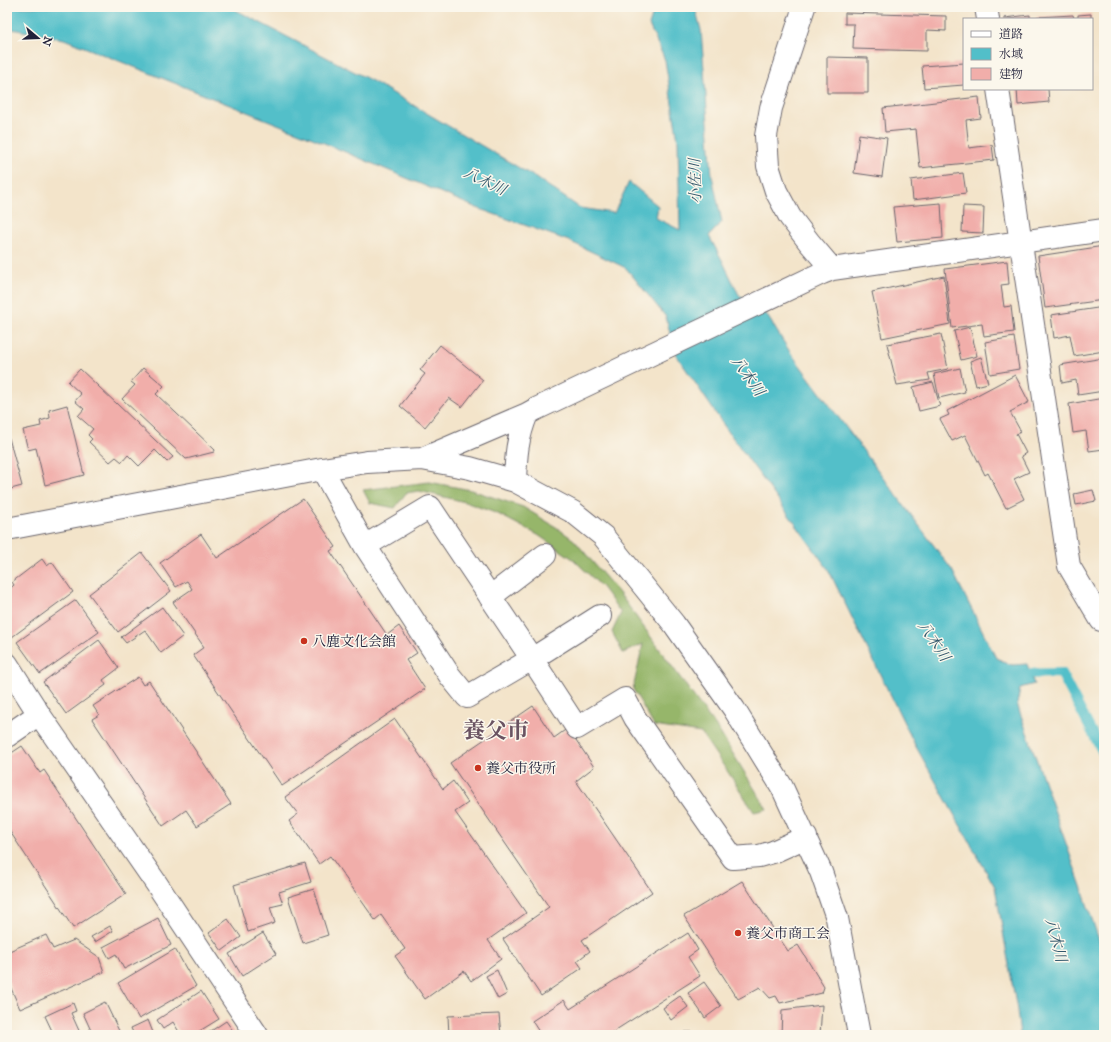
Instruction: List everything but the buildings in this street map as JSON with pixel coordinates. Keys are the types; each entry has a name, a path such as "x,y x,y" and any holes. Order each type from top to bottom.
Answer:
{"street":[{"path":"804,7 771,108 766,136 768,166 776,191 790,217 827,271"},
{"path":"986,7 988,18"},
{"path":"998,90 1069,566 1101,620 1104,620"},
{"path":"422,459 531,412 827,271 1104,230"},
{"path":"515,481 516,453 521,427 531,412"},
{"path":"7,529 322,469 367,462 422,459 470,468 515,481 573,512 603,536 674,624 734,709 782,787 821,872 837,918 859,1035"},
{"path":"322,469 365,546 450,676 467,697 532,659 600,616"},
{"path":"365,546 430,508 577,728 625,699 635,718 733,858 759,856 773,852 806,838"},
{"path":"490,597 545,555"},
{"path":"7,664 39,714 156,883 257,1035"},
{"path":"7,736 39,714"}],"green space":[{"path":"429,482 471,490 523,507 574,540 619,593 719,731 767,809 754,812 701,733 654,726 633,689 643,644 623,653 612,632 621,613 602,587 573,559 538,535 498,514 465,502 419,491 406,493 395,508 370,503 363,490"}],"water":[{"path":"7,7 230,7 374,82 538,179 580,208 614,213 629,182 658,206 656,218 680,230 678,141 665,60 649,25 655,7 695,7 701,30 712,176 722,222 709,236 739,295 763,309 790,352 952,570 996,658 1012,665 1027,664 1034,684 1020,688 1017,704 1104,955 1104,1035 1020,1035 1017,1010 995,887 915,745 828,569 725,427 675,353 666,317 626,268 569,241 477,208 310,137 64,39 7,28"}],"waterway":[{"path":"1017,674 1061,673 1104,755"}],"place":[{"name":"八鹿文化会館","path":"304,641"},
{"name":"養父市役所","path":"478,768"},
{"name":"養父市商工会","path":"738,933"}],"district":[{"name":"養父市","path":"496,730"}],"water label":[{"name":"八木川","path":"485,181"},
{"name":"小佐川","path":"695,181"},
{"name":"八木川","path":"748,376"},
{"name":"八木川","path":"934,641"},
{"name":"八木川","path":"1056,940"}]}
